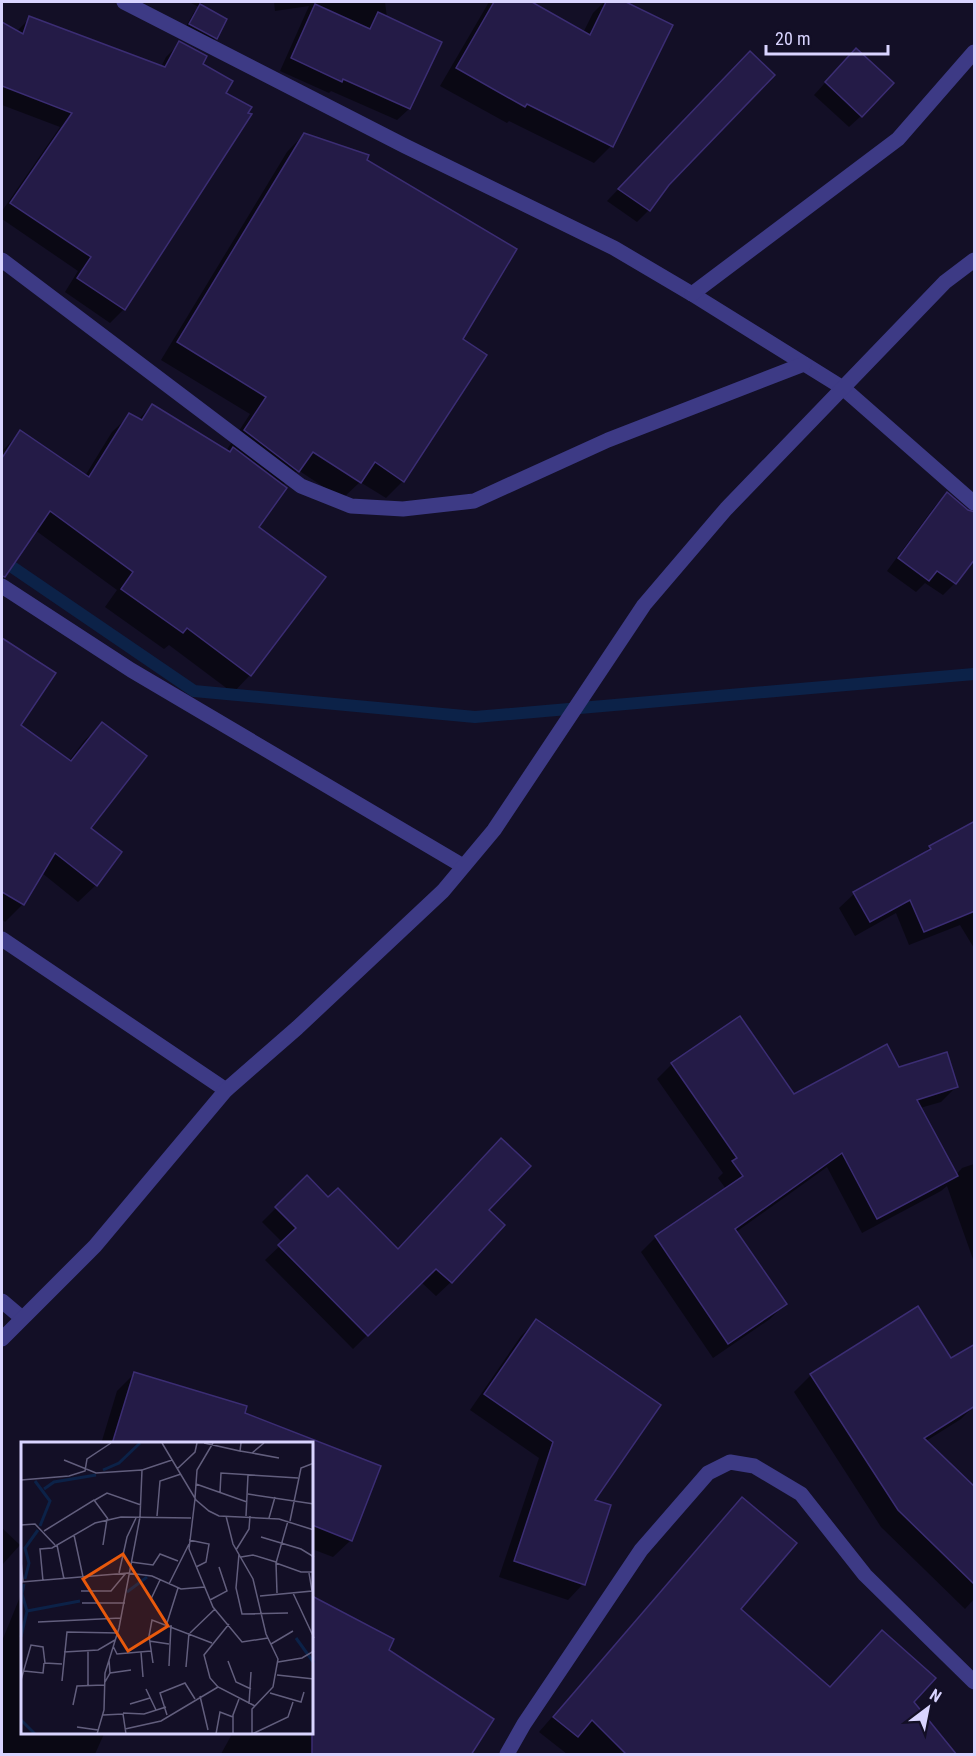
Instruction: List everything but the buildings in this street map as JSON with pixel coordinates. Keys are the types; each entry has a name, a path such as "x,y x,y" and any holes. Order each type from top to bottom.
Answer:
{"street":[{"path":"124,2 394,140 614,248 843,388 975,503"},
{"path":"692,294 898,140 975,52"},
{"path":"2,260 301,486 351,506 403,509 474,501 608,440 804,364"},
{"path":"2,1339 94,1246 226,1090 314,1012 443,891 494,830 644,605 726,509 945,282 975,260"},
{"path":"2,586 130,670 463,866"},
{"path":"2,939 226,1090"},
{"path":"2,1301 22,1318"},
{"path":"507,1755 524,1724 641,1550 708,1473 730,1462 754,1466 801,1494 865,1575 975,1682"}],"waterway":[{"path":"2,560 194,691 475,717 974,674"}]}
